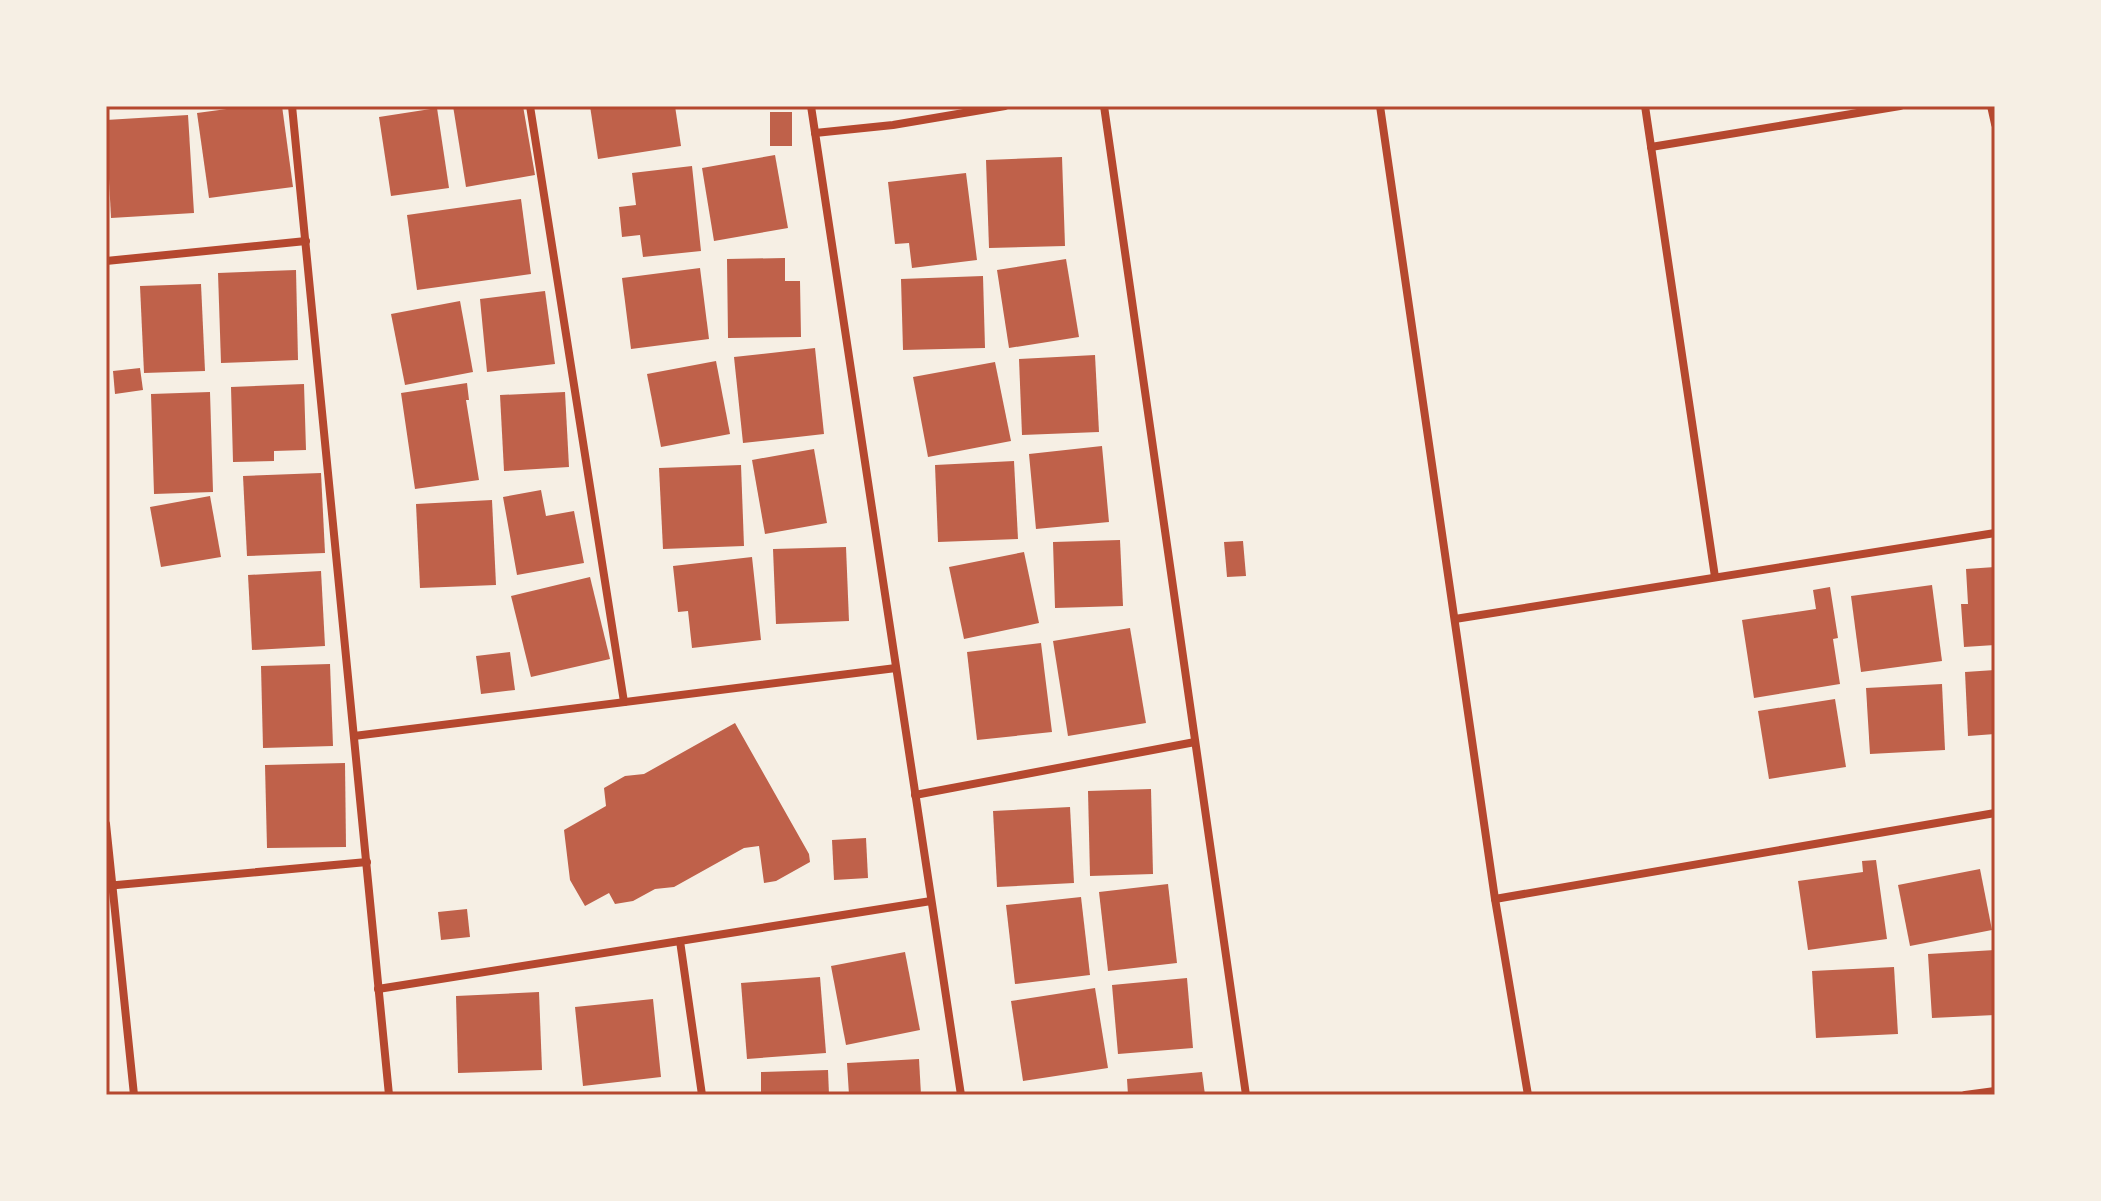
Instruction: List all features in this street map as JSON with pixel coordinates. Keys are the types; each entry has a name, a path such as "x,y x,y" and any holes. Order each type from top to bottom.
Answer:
{"street":[{"path":"292,106 389,1095"},
{"path":"530,106 624,702"},
{"path":"811,106 961,1095"},
{"path":"815,133 893,125 1005,106"},
{"path":"1104,106 1246,1095"},
{"path":"1380,106 1495,899 1528,1095"},
{"path":"1645,106 1715,577"},
{"path":"1651,147 1900,106"},
{"path":"1991,106 1995,124"},
{"path":"106,261 306,241"},
{"path":"1455,619 1995,533"},
{"path":"354,736 896,668"},
{"path":"915,795 1195,742"},
{"path":"1495,899 1995,813"},
{"path":"106,824 109,886 134,1095"},
{"path":"109,886 367,862"},
{"path":"378,989 931,901"},
{"path":"680,941 702,1095"},
{"path":"1965,1095 1995,1091"}],"building":[{"path":"249,106 282,106 293,187 209,198 197,113"},
{"path":"453,106 523,106 535,175 466,187"},
{"path":"590,106 675,106 681,146 598,159"},
{"path":"437,108 449,188 391,196 379,117"},
{"path":"770,112 792,112 792,146 770,146"},
{"path":"188,115 194,213 111,218 106,120"},
{"path":"775,155 788,228 714,241 702,168"},
{"path":"1062,157 1065,246 989,248 986,160"},
{"path":"692,166 701,251 643,257 640,235 622,237 619,207 636,205 632,173"},
{"path":"966,173 977,260 912,268 909,243 895,244 888,182"},
{"path":"521,199 531,274 417,290 407,215"},
{"path":"785,258 785,281 800,281 801,337 728,338 727,259"},
{"path":"1066,259 1079,337 1009,348 997,270"},
{"path":"700,268 709,339 631,349 622,278"},
{"path":"296,270 298,360 221,363 218,273"},
{"path":"983,276 985,348 903,350 901,279"},
{"path":"201,284 205,371 144,373 140,286"},
{"path":"545,291 555,364 487,372 480,299"},
{"path":"460,301 473,372 405,385 391,314"},
{"path":"815,348 824,434 743,443 734,357"},
{"path":"1095,355 1099,432 1022,435 1019,359"},
{"path":"716,361 730,434 661,447 647,374"},
{"path":"995,362 1011,441 928,457 913,377"},
{"path":"140,368 143,390 115,394 113,371"},
{"path":"467,383 469,400 466,400 479,480 415,489 401,393"},
{"path":"304,384 306,450 274,451 274,461 233,462 231,387"},
{"path":"210,392 213,492 154,494 151,394"},
{"path":"565,392 569,467 504,471 500,395"},
{"path":"1102,446 1109,522 1036,529 1029,454"},
{"path":"814,449 827,523 765,534 752,460"},
{"path":"1014,461 1018,539 938,542 935,465"},
{"path":"741,465 744,546 663,549 659,468"},
{"path":"321,473 325,553 247,556 243,476"},
{"path":"541,490 546,516 574,511 584,563 517,575 503,497"},
{"path":"210,496 221,557 161,567 150,507"},
{"path":"492,500 496,585 420,588 416,504"},
{"path":"1120,540 1123,606 1055,608 1053,542"},
{"path":"1243,541 1246,576 1227,577 1224,542"},
{"path":"846,547 849,621 776,624 773,549"},
{"path":"1024,552 1039,623 964,639 949,567"},
{"path":"752,557 761,640 692,648 688,611 678,612 673,566"},
{"path":"1995,567 1995,645 1964,647 1961,604 1968,604 1966,569"},
{"path":"321,571 325,646 252,650 248,575"},
{"path":"590,577 610,659 531,677 511,596"},
{"path":"1932,585 1942,661 1861,672 1851,596"},
{"path":"1830,587 1838,638 1833,639 1840,684 1754,698 1742,620 1816,609 1813,590"},
{"path":"1130,628 1146,723 1068,736 1053,641"},
{"path":"1041,643 1052,732 977,740 967,652"},
{"path":"510,652 515,690 481,694 476,656"},
{"path":"330,664 333,746 263,748 261,666"},
{"path":"1995,670 1995,734 1968,736 1965,672"},
{"path":"1942,684 1945,750 1870,754 1866,688"},
{"path":"1835,699 1846,767 1769,779 1758,711"},
{"path":"735,723 809,854 810,862 776,881 764,883 759,846 744,848 674,887 655,889 633,901 615,904 609,893 585,906 570,880 564,830 606,806 604,788 625,776 644,774"},
{"path":"345,763 346,847 267,848 265,765"},
{"path":"1151,789 1153,874 1090,876 1088,791"},
{"path":"1070,807 1074,883 997,887 993,811"},
{"path":"866,838 868,878 834,880 832,840"},
{"path":"1876,860 1887,939 1808,950 1798,881 1863,872 1862,861"},
{"path":"1980,869 1992,930 1910,946 1898,885"},
{"path":"1168,884 1177,963 1108,971 1099,892"},
{"path":"1081,897 1090,975 1015,984 1006,905"},
{"path":"467,909 470,937 441,940 438,912"},
{"path":"1995,950 1995,1015 1932,1018 1928,954"},
{"path":"905,952 920,1030 846,1045 831,966"},
{"path":"1894,967 1898,1034 1816,1038 1812,971"},
{"path":"820,977 826,1053 747,1059 741,983"},
{"path":"1187,978 1193,1048 1118,1054 1112,985"},
{"path":"1095,988 1108,1068 1023,1081 1011,1001"},
{"path":"539,992 542,1070 458,1073 456,996"},
{"path":"653,999 661,1077 583,1086 575,1007"},
{"path":"919,1059 921,1095 849,1095 847,1063"},
{"path":"828,1070 829,1095 761,1095 761,1072"},
{"path":"1202,1072 1205,1095 1128,1095 1127,1079"}]}
